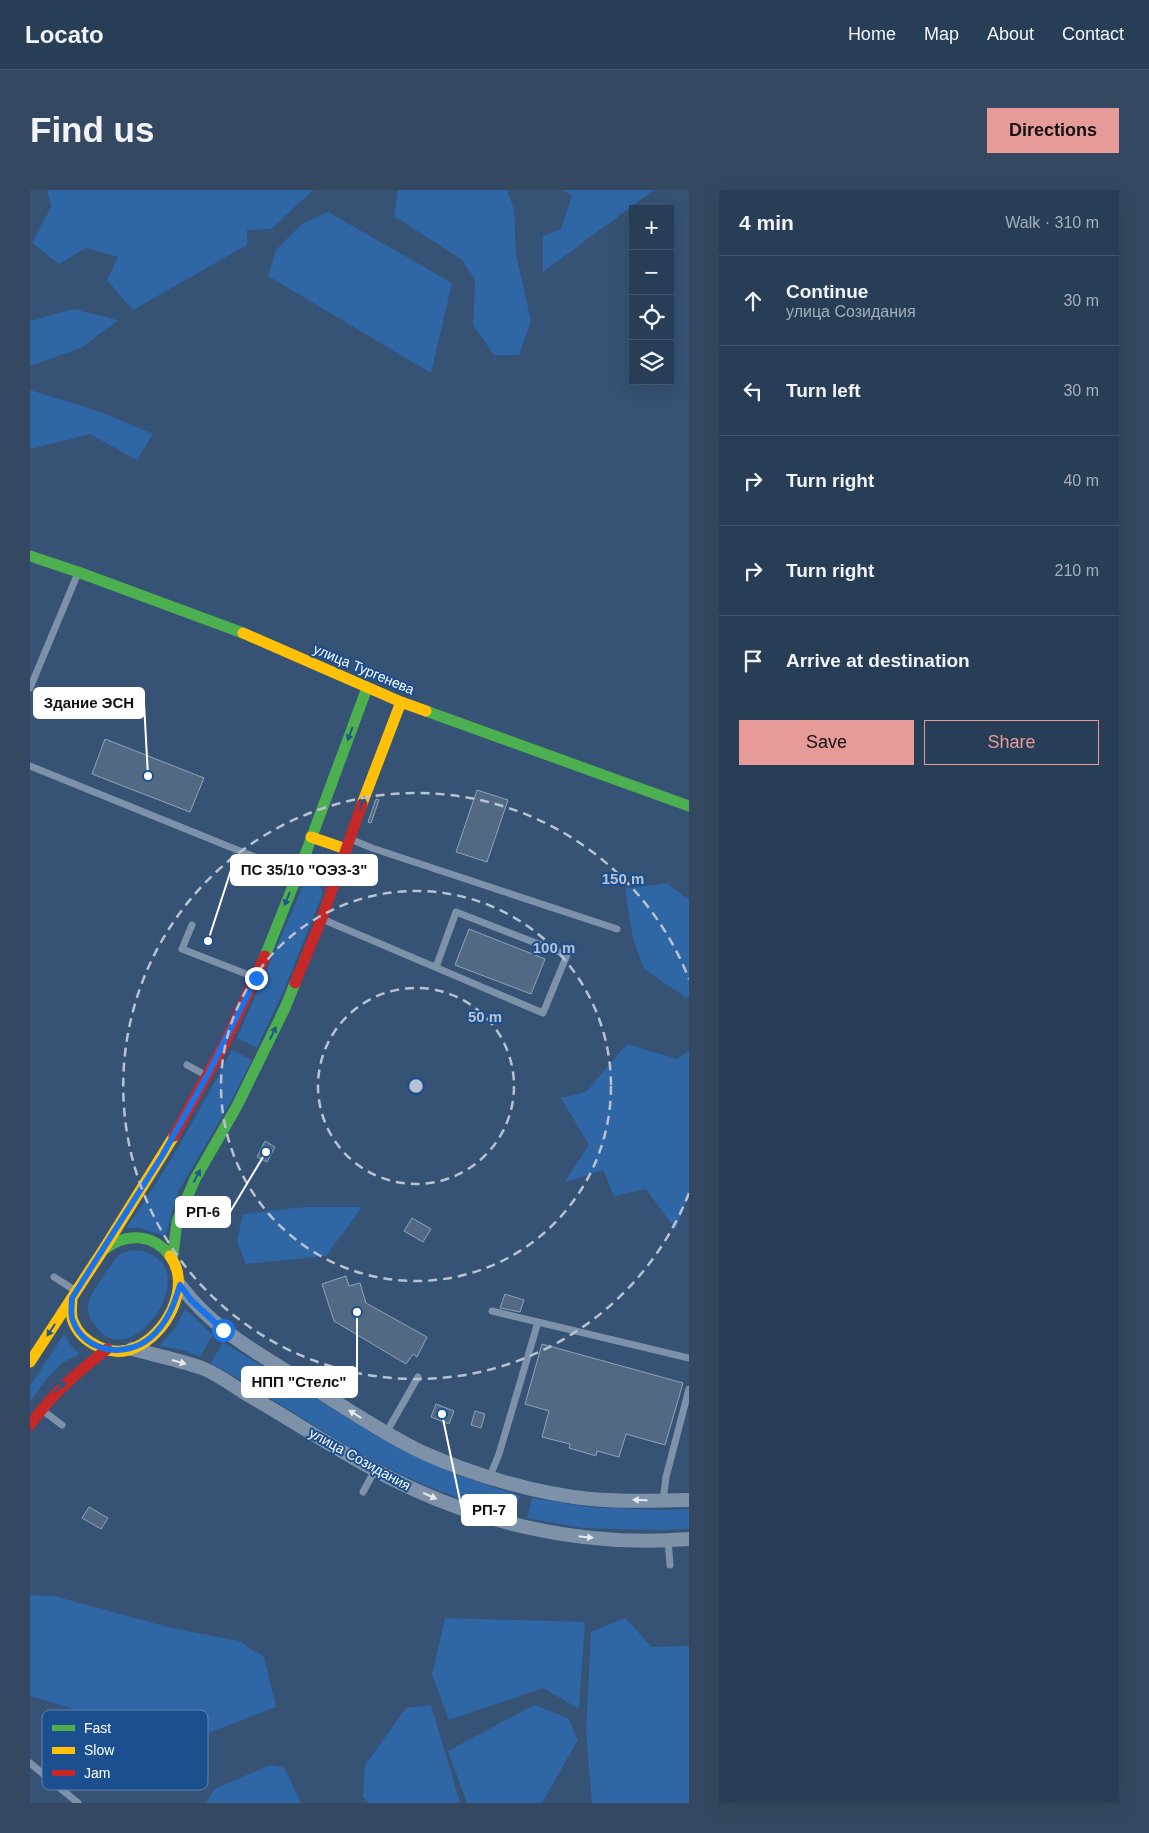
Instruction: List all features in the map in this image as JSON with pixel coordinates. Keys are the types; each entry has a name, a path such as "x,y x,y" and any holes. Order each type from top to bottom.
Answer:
{"street":[{"name":"улица Тургенева","path":"30,556 242,633 401,702 689,806"},
{"path":"30,1362 162,1156 207,1076 256,978 367,688"},
{"path":"172,1256 177,1221 195,1179 237,1106 285,1008 322,918 401,702"},
{"path":"311,837 348,844"},
{"path":"74,1295 72,1320 82,1337 94,1345 107,1350 132,1349 150,1338 165,1321 174,1305 180,1285 178,1267 172,1256 159,1243 148,1238 135,1237 114,1241 100,1253"},
{"path":"180,1285 191,1300 223,1330 261,1356 386,1433 424,1452 460,1467 527,1488 590,1499 689,1500"},
{"name":"улица Созидания","path":"132,1349 203,1369 375,1470 447,1504 518,1526 587,1538 668,1540 689,1538"},
{"path":"30,1425 41,1409 70,1378 107,1350"}],"lane":[{"path":"30,688 78,572"},
{"path":"30,766 297,874"},
{"path":"348,844 372,848 617,930"},
{"path":"322,918 543,1013 566,954 456,912 436,967"},
{"path":"192,925 182,948 256,978"},
{"path":"187,1065 207,1076"},
{"path":"54,1277 74,1295"},
{"path":"492,1311 689,1358"},
{"path":"490,1476 499,1454 538,1322"},
{"path":"386,1433 418,1377"},
{"path":"663,1501 666,1477 689,1389"},
{"path":"41,1409 62,1425"},
{"path":"363,1492 375,1470"},
{"path":"668,1540 670,1565"},
{"path":"30,1764 42,1774"},
{"path":"62,1790 78,1803"}],"shaded area":[{"path":"47,190 313,190 271,229 247,230 247,245 133,310 107,280 118,257 86,248 59,264 32,243 51,207"},
{"path":"398,190 507,190 514,209 516,254 531,321 519,355 494,355 473,325 475,280 462,260 394,216"},
{"path":"561,190 654,190 634,205 629,205 629,208 543,272 543,236 561,229 572,195"},
{"path":"328,212 452,283 431,373 268,276 276,250 302,224"},
{"path":"74,309 118,320 81,348 30,366 30,321"},
{"path":"30,390 101,412 153,434 137,460 90,434 30,449"},
{"path":"310,883 320,887 323,893 284,990 257,1048 237,1038 303,886"},
{"path":"667,883 686,898 689,898 689,997 685,997 644,969 633,938 625,889"},
{"path":"627,1044 677,1059 689,1051 689,1192 676,1230 646,1189 614,1196 603,1170 564,1183 589,1145 561,1098 586,1092"},
{"path":"232,1050 252,1060 230,1103 178,1192 165,1236 139,1228 126,1228 169,1163"},
{"path":"304,1207 362,1207 326,1256 246,1264 237,1241 243,1214"},
{"path":"133,1250 156,1257 166,1271 167,1289 160,1308 148,1325 132,1336 115,1340 100,1331 92,1322 88,1312 89,1301 116,1258 122,1253"},
{"path":"185,1309 213,1335 200,1357 183,1350 159,1346 175,1328"},
{"path":"64,1334 71,1346 80,1354 62,1363 45,1381 30,1402 30,1386"},
{"path":"223,1342 382,1439 457,1475 520,1496 514,1516 477,1505 422,1484 386,1467 329,1435 211,1363"},
{"path":"532,1498 588,1507 663,1510 689,1509 689,1529 582,1528 527,1518"},
{"path":"30,1595 54,1596 172,1628 239,1641 264,1657 276,1707 208,1733 208,1710 76,1710 30,1696"},
{"path":"445,1618 585,1622 579,1709 543,1688 449,1720 432,1675"},
{"path":"625,1618 652,1647 689,1646 689,1803 592,1803 586,1731 591,1632"},
{"path":"431,1705 460,1803 369,1803 363,1797 365,1765 406,1708"},
{"path":"534,1705 568,1718 578,1740 542,1803 467,1803 448,1751"},
{"path":"270,1765 284,1767 301,1803 206,1803 214,1789"}],"building":[{"path":"105,739 204,778 190,812 92,774"},
{"path":"477,790 508,800 487,862 456,852"},
{"path":"376,799 379,800 371,823 368,822"},
{"path":"469,929 545,959 531,994 455,965"},
{"path":"265,1141 275,1147 267,1162 257,1157"},
{"path":"412,1218 431,1229 423,1242 404,1231"},
{"path":"346,1276 349,1286 360,1283 366,1303 427,1337 417,1357 413,1354 406,1364 334,1321 322,1284"},
{"path":"505,1294 524,1300 520,1312 500,1308"},
{"path":"542,1344 683,1383 665,1445 626,1434 619,1457 597,1451 596,1456 569,1448 570,1444 542,1437 549,1411 525,1404"},
{"path":"436,1404 454,1411 449,1424 431,1417"},
{"path":"475,1411 485,1414 481,1428 471,1425"},
{"path":"89,1507 108,1518 101,1529 82,1518"}],"traffic: fast":[{"path":"30,556 243,633"},
{"path":"265,956 301,866 367,688"},
{"path":"426,711 689,806"},
{"path":"173,1255 177,1221 195,1179 237,1106 285,1008 295,983"},
{"path":"105,1249 122,1240 139,1238 156,1243 170,1256"}],"traffic: slow":[{"path":"243,633 401,702 426,711"},
{"path":"362,804 401,702"},
{"path":"311,837 346,849"},
{"path":"30,1362 107,1244 174,1136"},
{"path":"72,1298 71,1313 73,1321 77,1329 90,1342 107,1350 125,1351 134,1348 156,1333 172,1309 177,1296 178,1282 176,1268 170,1256"}],"traffic: jam":[{"path":"295,983 322,918 362,804"},
{"path":"174,1136 226,1041 265,956"},
{"path":"30,1425 66,1384 107,1349"}],"place":[{"name":"Здание ЭСН","path":"148,776"},
{"name":"ПС 35/10 \"ОЭЗ-3\"","path":"208,941"},
{"name":"РП-6","path":"266,1152"},
{"name":"НПП \"Стелс\"","path":"357,1312"},
{"name":"РП-7","path":"442,1414"}],"route":[{"path":"223,1330 191,1300 180,1285 174,1305 165,1321 150,1338 132,1349 107,1350 94,1345 82,1337 72,1320 72,1298 162,1156 207,1076 256,978"}]}
